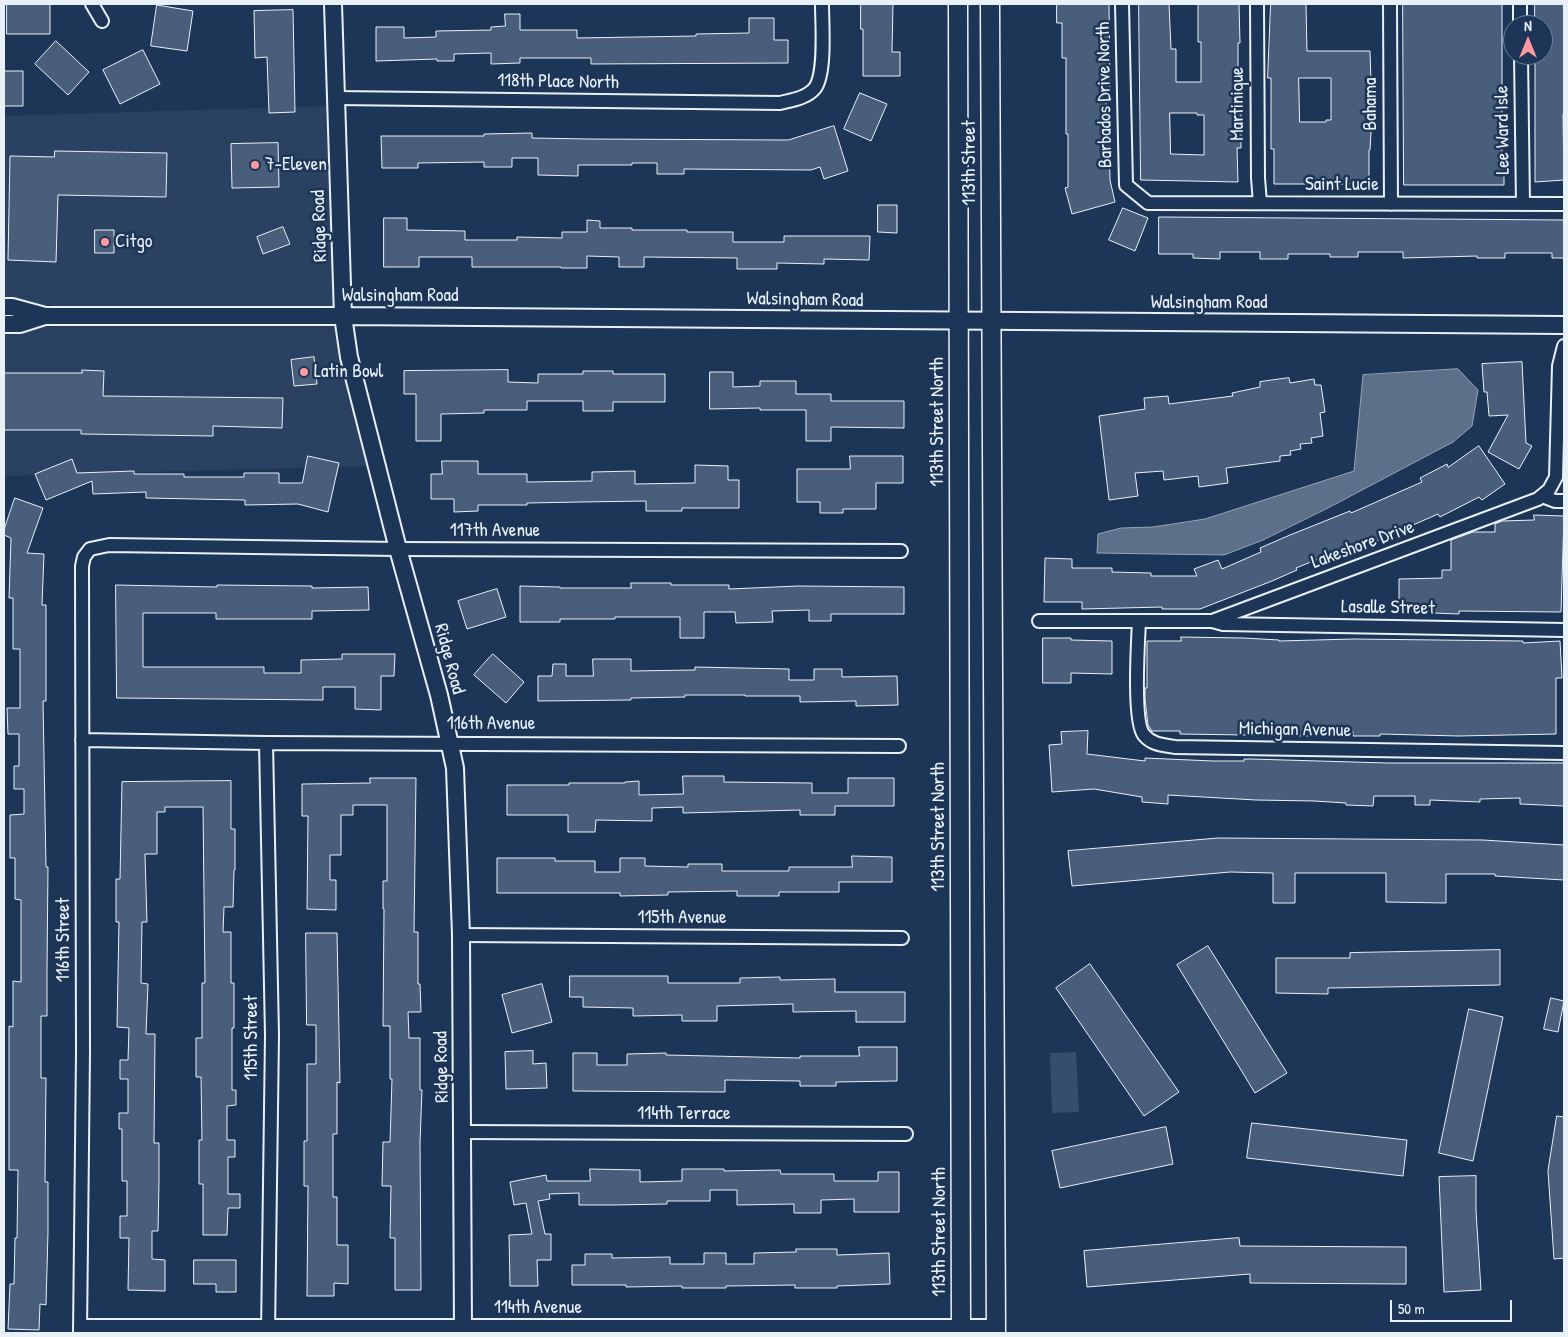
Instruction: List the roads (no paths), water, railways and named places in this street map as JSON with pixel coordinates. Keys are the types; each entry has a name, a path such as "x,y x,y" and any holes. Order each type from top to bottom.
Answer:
{"main road":[{"name":"113th Street","path":"958,4 959,322"},
{"name":"113th Street","path":"990,4 991,322"},
{"name":"113th Street North","path":"959,322 961,1330"},
{"path":"991,322 996,1330"}],"street":[{"path":"92,4 102,22"},
{"name":"Ridge Road","path":"333,4 343,316 349,357 455,768 461,934 463,1330"},
{"name":"118th Place North","path":"336,98 780,103 804,96 816,87 822,64 822,4"},
{"name":"Barbados Drive North","path":"1122,4 1126,185"},
{"name":"Martinique","path":"1257,4 1258,178 1260,203"},
{"name":"Bahama","path":"1390,4 1391,204"},
{"name":"Lee Ward Isle","path":"1521,65 1523,204"},
{"name":"Saint Lucie","path":"1126,185 1148,203 1564,204"},
{"name":"Walsingham Road","path":"4,307 12,307 44,316 343,316 1564,325"},
{"name":"Walsingham Road","path":"4,324 20,324 44,316"},
{"path":"1564,346 1556,477 1549,490 1542,496 1555,501 1564,501"},
{"name":"Lakeshore Drive","path":"1039,621 1212,621 1542,496"},
{"name":"117th Avenue","path":"90,549 109,545 398,549 901,551"},
{"name":"116th Street","path":"80,1329 83,1053 82,566 84,557 90,549"},
{"name":"Michigan Avenue","path":"1139,621 1138,703 1140,725 1142,734 1150,741 1159,744 1175,747 1564,754"},
{"name":"Lasalle Street","path":"1212,621 1223,624 1564,630"},
{"name":"116th Avenue","path":"82,740 266,743 899,746"},
{"name":"115th Street","path":"266,743 272,1035 268,1329"},
{"name":"115th Avenue","path":"461,934 902,938"},
{"name":"114th Terrace","path":"463,1132 906,1134"},
{"name":"114th Avenue","path":"80,1329 996,1330"}],"place":[{"name":"7-Eleven","path":"255,165"},
{"name":"Citgo","path":"105,242"},
{"name":"Latin Bowl","path":"304,372"}]}
